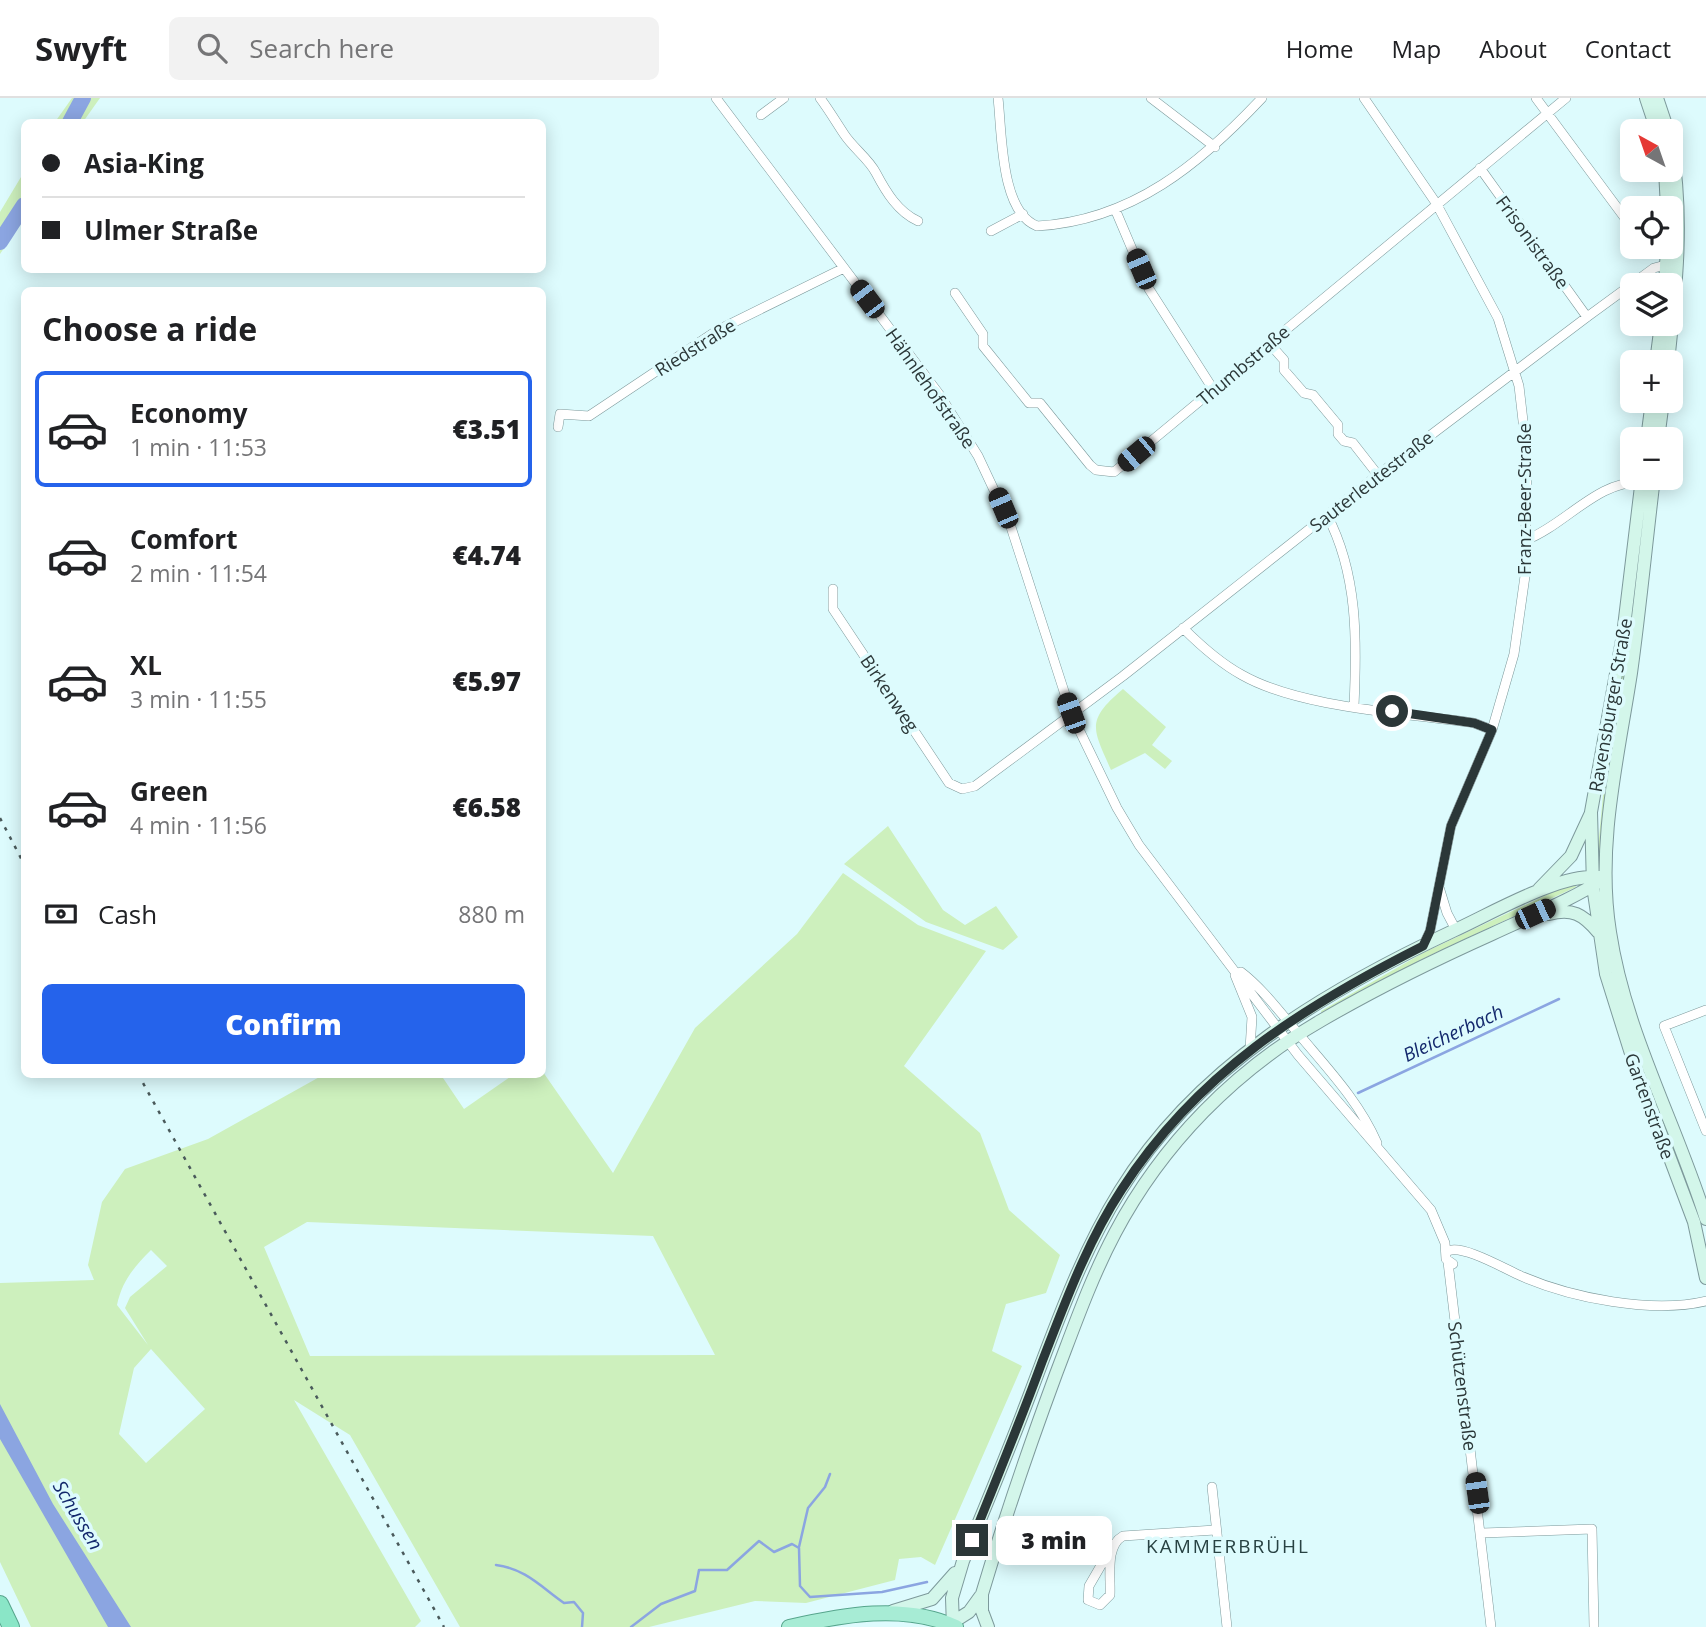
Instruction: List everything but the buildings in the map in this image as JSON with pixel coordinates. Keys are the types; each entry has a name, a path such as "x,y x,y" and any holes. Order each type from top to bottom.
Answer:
{"highway":[{"path":"0,1604 11,1627"}],"main road":[{"path":"1646,98 1653,119"},
{"path":"1657,98 1664,119"},
{"path":"1668,350 1672,264 1679,206 1676,182"},
{"path":"1669,273 1671,259"},
{"name":"Ravensburger Straße","path":"1595,928 1597,880 1591,812 1623,635 1644,490"},
{"name":"Ravensburger Straße","path":"1597,880 1634,652 1645,490"},
{"path":"1534,894 1571,856 1591,812"},
{"path":"951,1626 953,1598 963,1561 1051,1339 1100,1227 1121,1189 1179,1115 1211,1082 1283,1025 1423,946 1534,894 1580,877 1597,880"},
{"path":"988,1627 982,1611 982,1594 1031,1439 1080,1312 1114,1234 1135,1197 1191,1124 1219,1095 1293,1037 1429,962 1518,922 1597,880"},
{"name":"Gartenstraße","path":"1597,880 1622,988 1706,1219"},
{"path":"1518,922 1565,910 1581,916 1595,928"},
{"name":"Gartenstraße","path":"1595,928 1618,1014 1694,1222 1706,1278"},
{"path":"882,1614 932,1599 946,1587 963,1561"},
{"path":"789,1627 842,1615 882,1614 951,1626 969,1612 982,1594"}],"street":[{"name":"Hähnlehofstraße","path":"716,98 939,394 986,472 1021,555 1071,713 1117,808 1139,845 1230,964"},
{"path":"761,116 784,98"},
{"path":"820,98 840,123 842,132 876,172 879,183 906,216 918,221"},
{"path":"998,98 1007,181 1023,214 1037,226 1076,220 1115,209 1172,180 1215,147 1262,98"},
{"path":"1151,98 1215,147"},
{"name":"Franz-Beer-Straße","path":"1364,98 1436,203 1498,318 1515,371 1527,456 1522,604 1514,654 1492,730 1451,826 1430,931 1423,946"},
{"path":"1536,98 1620,212"},
{"name":"Thumbstraße","path":"955,293 983,334 982,346 1029,403 1040,403 1096,470 1117,470 1566,98"},
{"name":"Frisonistraße","path":"1480,168 1587,317"},
{"path":"1115,209 1149,289 1213,389"},
{"path":"991,230 1023,214"},
{"name":"Sauterleutestraße","path":"962,789 975,786 996,773 1378,475 1587,317 1654,268 1672,264"},
{"name":"Riedstraße","path":"558,426 560,414 589,416 718,330 844,268"},
{"path":"1269,343 1284,360 1284,370 1304,393 1313,395 1338,425 1338,434 1344,441 1353,443 1378,475"},
{"path":"1526,540 1545,533 1620,484"},
{"path":"1327,515 1345,561 1353,607 1357,646 1354,706"},
{"name":"Birkenweg","path":"833,589 833,609 949,783 962,789"},
{"path":"1183,628 1222,663 1244,677 1314,701 1474,723 1492,730"},
{"path":"1438,886 1456,930"},
{"path":"1230,964 1293,1037 1363,1133 1378,1145 1431,1210 1448,1247 1573,1293 1664,1304 1706,1301"},
{"path":"1230,964 1252,1017 1250,1049"},
{"path":"1706,1010 1664,1026 1706,1131"},
{"name":"Schützenstraße","path":"1448,1247 1491,1627"},
{"path":"1450,1265 1461,1261 1464,1254"},
{"path":"1212,1487 1227,1627"},
{"path":"1482,1533 1592,1529 1594,1627"},
{"path":"1111,1548 1110,1595 1100,1605 1088,1600 1089,1586 1111,1548 1123,1536 1215,1530"}],"green space":[{"path":"72,98 100,98 85,119 57,119"},
{"path":"21,177 21,223 0,254 0,212"},
{"path":"1648,490 1602,853 1597,859 1604,784"},
{"path":"1123,689 1166,727 1152,745 1172,761 1165,769 1145,753 1111,770 1100,745 1096,726 1103,709"},
{"path":"888,826 943,910 965,925 996,906 1018,937 1003,950 926,922 844,864"},
{"path":"843,873 918,925 986,951 904,1066 980,1133 1009,1210 1060,1255 1046,1293 1006,1304 992,1351 1022,1366 935,1565 921,1557 899,1559 895,1580 806,1603 755,1601 649,1627 460,1627 350,1435 294,1400 421,1621 415,1627 31,1627 0,1562 0,1283 94,1280 88,1265 102,1202 125,1169 208,1139 318,1078 443,1078 464,1109 509,1078 546,1076 613,1173 695,1028 797,934","holes":["307,1222 653,1236 715,1355 310,1356 264,1247","151,1250 167,1266 130,1297 125,1308 148,1345 117,1305 125,1282","151,1349 205,1409 146,1463 119,1434 134,1368"]},
{"path":"1574,882 1576,887 1422,959 1322,1014 1321,1011 1423,953"}],"water":[{"path":"0,1404 53,1504 131,1627 108,1627 0,1439"}],"waterway":[{"path":"72,119 83,98"},
{"path":"0,242 21,210"},
{"name":"Bleicherbach","path":"1358,1093 1559,999"},
{"path":"799,1547 808,1508 825,1487 830,1474"},
{"path":"631,1627 661,1604 695,1591 699,1570 727,1570 759,1541 774,1552 792,1544 799,1548 800,1586 810,1597 882,1592 927,1582"},
{"path":"496,1565 525,1575 564,1603 574,1602 583,1613 582,1627"}],"railway":[{"path":"0,818 21,858"},
{"path":"140,1078 444,1627"}],"district":[{"name":"KAMMERBRÜHL","path":"1228,1546"}],"route":[{"path":"972,1540 1081,1266 1121,1189 1147,1154 1211,1082 1264,1038 1378,969 1423,946 1430,931 1438,878 1451,826 1492,730 1474,723 1392,711"}],"water label":[{"name":"Schussen","path":"78,1515"}]}
